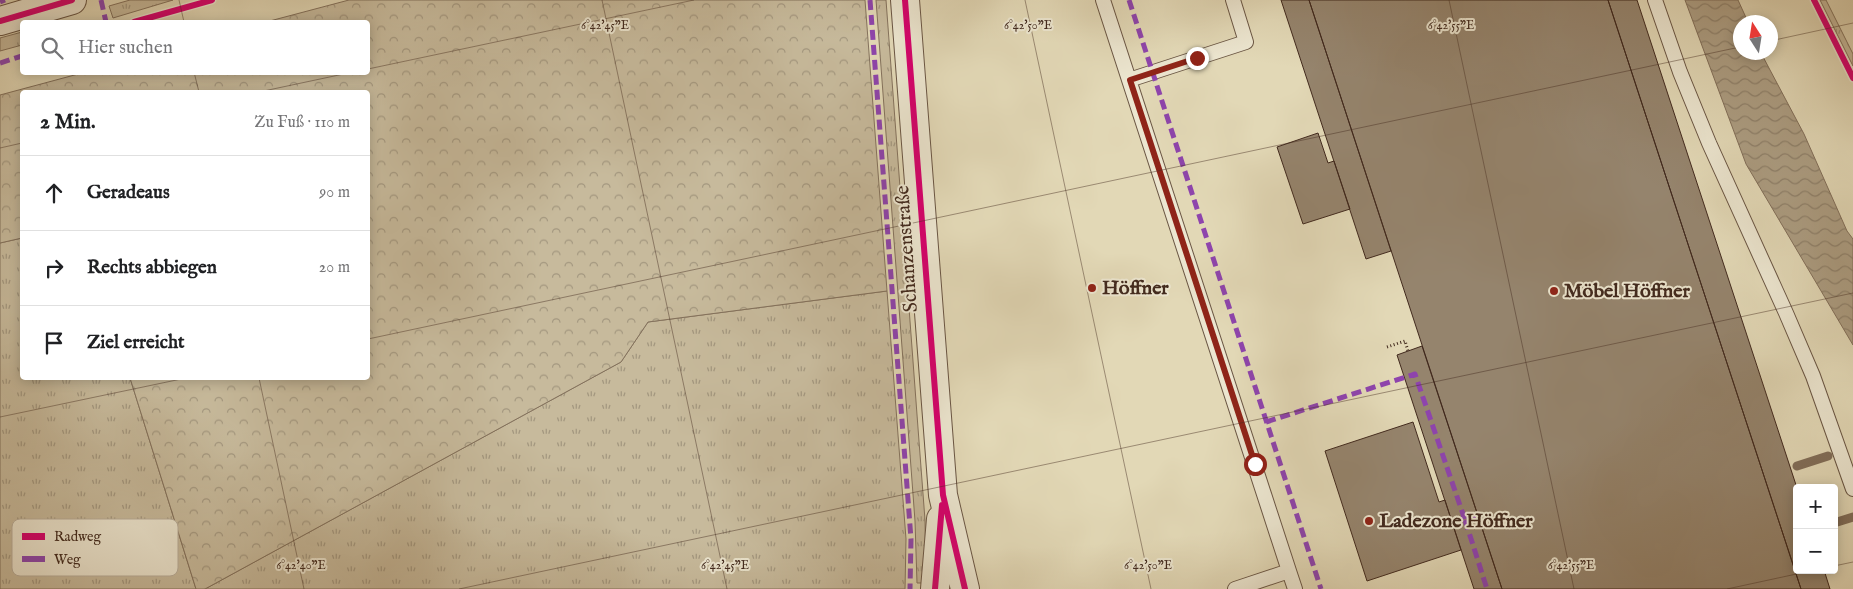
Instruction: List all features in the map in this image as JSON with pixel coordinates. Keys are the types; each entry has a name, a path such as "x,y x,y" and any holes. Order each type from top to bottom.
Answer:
{"street":[{"path":"0,21 72,0"},
{"name":"Schanzenstraße","path":"905,0 943,495 965,589"},
{"name":"Schanzenstraße","path":"935,589 943,495"}],"lane":[{"path":"1103,0 1295,589"},
{"path":"1130,80 1246,42 1233,0"},
{"path":"1655,0 1680,72 1709,143 1813,376 1853,489"},
{"path":"1235,589 1289,571"}],"path":[{"path":"1387,347 1405,342 1408,351"}],"green space":[{"path":"130,0 173,0 113,18 109,6"},
{"path":"349,0 865,0 887,291 648,322 621,362 205,589 196,589 178,531 178,519 174,519 131,380 370,380 370,90 20,90 20,238 0,243 0,95 75,75 370,75 370,20 274,20"},
{"path":"876,0 886,0 925,520 926,583 917,583 915,521"},
{"path":"1820,0 1826,0 1853,54 1853,66"},
{"path":"20,33 20,46 0,51 0,38"},
{"path":"20,238 20,380 131,380 174,519 12,519 12,576 178,576 178,531 196,589 0,589 0,243"},
{"path":"887,291 906,539 905,589 205,589 621,362 648,322"}],"water":[{"path":"1685,0 1738,0 1745,15 1733,15 1733,60 1765,60 1804,134 1847,231 1853,239 1853,345 1746,164"}],"building":[{"path":"1281,0 1309,0 1391,251 1366,259"},
{"name":"Möbel Höffner","path":"1309,0 1608,0 1793,565 1793,574 1796,574 1801,589 1502,589"},
{"path":"1608,0 1637,0 1796,484 1793,484 1793,565"},
{"path":"1318,133 1328,163 1334,161 1350,209 1303,224 1277,147"},
{"path":"1422,346 1502,589 1474,589 1397,355"},
{"path":"1413,422 1439,502 1445,500 1461,550 1367,581 1325,451"},
{"path":"1796,574 1825,574 1830,589 1801,589"}],"waterway":[{"path":"1797,466 1828,456"},
{"path":"1838,522 1853,517"}],"marked path":[{"path":"0,2 5,0"},
{"path":"101,0 106,20"},
{"path":"870,0 911,539 910,589"},
{"path":"1129,0 1321,589"},
{"path":"0,63 20,57"},
{"path":"1266,422 1415,374 1465,520 1478,516"},
{"path":"1465,520 1487,589"}],"cycle path":[{"path":"0,21 72,0"},
{"path":"141,20 212,0"},
{"path":"905,0 943,495 965,589"},
{"path":"1814,0 1853,78"},
{"path":"935,589 942,505"}],"place":[{"name":"Höffner","path":"1092,288"},
{"name":"Möbel Höffner","path":"1554,291"},
{"name":"Ladezone Höffner","path":"1369,521"}],"route":[{"path":"1197,58 1130,80 1255,464"}]}
